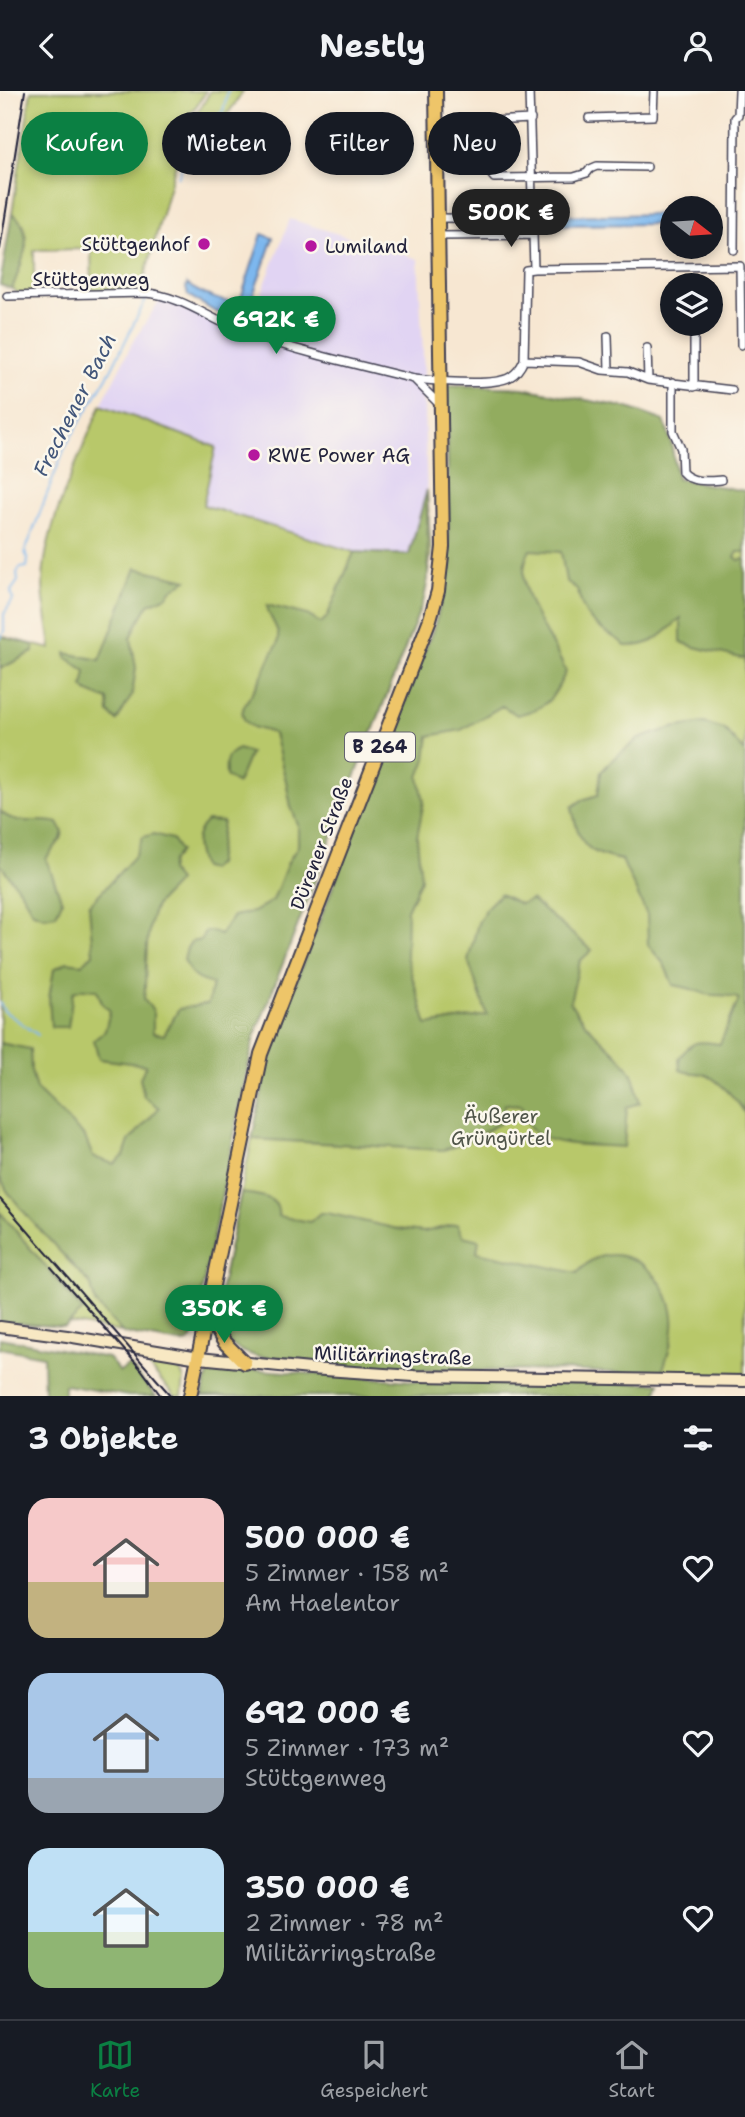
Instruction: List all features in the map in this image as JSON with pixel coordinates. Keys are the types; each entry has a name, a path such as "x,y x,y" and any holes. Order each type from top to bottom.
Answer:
{"main road":[{"name":"Dürener Straße","path":"190,1396 261,1054 430,619 438,591 443,547 436,91"},
{"path":"208,1315 223,1342 245,1363"},
{"name":"Militärringstraße","path":"0,1327 245,1363 414,1375 745,1381"}],"street":[{"path":"529,91 534,269"},
{"path":"589,118 653,116 654,91"},
{"path":"734,250 735,118 742,103 738,91"},
{"path":"531,119 492,121 490,173 498,179 580,176 597,166 647,167"},
{"path":"735,186 745,187"},
{"path":"439,218 533,219"},
{"path":"470,236 471,219"},
{"path":"438,236 533,235"},
{"path":"732,390 648,380 623,370 609,370 579,362 524,360 526,270 740,266 741,345"},
{"name":"Stüttgenweg","path":"7,296 147,293 174,299 248,333 414,379 497,381 510,377 524,360"},
{"path":"608,336 609,370"},
{"path":"694,336 694,387"},
{"path":"647,348 648,380"},
{"name":"Stüttgenweg","path":"414,379 440,405"},
{"path":"673,382 673,431 681,449 682,472 690,478 721,480"}],"shaded area":[{"path":"290,219 418,259 424,373 420,392 424,406 427,490 409,555 354,552 203,505 215,447 101,405 132,344 161,298 245,337"}],"green space":[{"path":"31,91 206,91 191,112 162,112 162,175 173,175 141,290 92,291 91,249 34,250 34,293 18,293 12,289 26,247 24,225 12,213 21,155 21,175 148,175 148,112 28,112"},
{"path":"210,91 243,91 231,110 196,112"},
{"path":"12,213 20,221 26,239 23,259 12,289 0,285"},
{"name":"Äußerer Grüngürtel","path":"447,385 522,388 628,408 664,421 671,442 677,479 745,491 745,1377 562,1370 464,1371 306,1362 255,1356 215,1316 272,1043 434,627 445,590 449,568"},
{"path":"447,385 522,388 628,408 664,421 671,442 677,479 745,491 745,552 738,552 735,557 739,560 745,559 745,659 681,642 681,618 650,642 625,646 595,624 587,614 577,589 566,581 561,552 530,550 524,580 528,596 566,672 553,696 536,709 517,715 502,706 461,730 429,736 426,759 419,777 424,801 417,837 421,879 407,910 406,956 427,1025 487,1015 468,960 478,923 486,908 500,894 520,904 531,900 592,950 580,961 570,1002 583,1021 633,1075 640,1103 627,1107 624,1147 567,1143 545,1138 531,1128 522,1105 505,1104 502,1122 462,1144 443,1150 252,1139 272,1043 434,627 445,590 449,568"},
{"path":"101,405 216,447 203,505 354,552 409,555 427,490 431,554 424,599 254,1038 192,1339 185,1343 69,1323 65,1327 0,1322 0,636 51,649 43,584 49,540 64,493"},
{"path":"427,490 428,579 424,599 254,1038 192,1339 180,1343 123,1333 95,1303 91,1285 30,1219 7,1191 0,1177 0,1043 30,1049 31,1071 36,1089 85,1137 93,1157 114,1164 124,1156 129,1141 159,1108 144,1097 140,1078 146,1065 99,1059 94,1040 105,1031 110,1011 102,1003 97,990 83,989 73,992 68,1027 51,1027 49,998 54,969 67,962 82,964 93,954 89,905 135,856 143,837 154,834 172,839 180,851 172,861 170,871 178,881 158,903 149,927 144,1000 153,1010 153,1033 164,1035 179,1009 208,1004 212,984 197,979 192,974 184,960 187,948 191,942 201,940 205,931 220,935 233,916 253,912 273,900 288,862 298,846 298,825 291,807 274,734 253,727 243,717 244,706 278,643 277,631 267,605 307,615 321,623 327,617 354,552 409,555"},
{"path":"136,568 187,580 171,590 167,596 149,604 137,624 131,638 136,668 132,695 117,721 109,713 108,700 88,692 83,687 86,671 67,658 66,653 100,660"},
{"path":"0,636 34,645 33,652 0,669"},
{"path":"704,723 724,729 745,752 745,1114 733,1096 714,1080 703,1074 680,1070 679,1058 692,1044 720,1044 739,999 673,985 664,964 648,945 647,915 622,860 600,854 586,845 578,830 572,807 582,800 598,795 601,772 639,739 672,728"},
{"path":"238,749 250,753 237,784 226,776 226,767 228,756"},
{"path":"0,811 21,821 58,823 63,832 46,859 62,901 56,914 44,916 33,912 0,864"},
{"path":"207,821 223,822 217,864 210,870 202,868 196,843 199,832"},
{"path":"241,1193 272,1200 278,1209 278,1216 310,1222 320,1213 327,1213 424,1232 457,1224 463,1236 479,1240 477,1252 577,1273 592,1260 608,1255 635,1260 657,1278 670,1303 673,1331 661,1375 562,1370 373,1369 255,1356 239,1350 225,1340 215,1316"},
{"path":"0,1212 83,1311 65,1327 0,1322"},
{"path":"0,1338 108,1358 120,1372 129,1365 156,1396 129,1396 64,1385 64,1396 44,1396 43,1356 0,1348"},
{"path":"141,1358 178,1365 184,1379 182,1396 175,1396"},
{"path":"216,1367 414,1381 660,1383 656,1396 202,1396 209,1371"}],"water":[{"path":"660,214 660,224 540,225 540,216"},
{"path":"262,234 273,238 245,318 239,320 214,311 188,295 187,284 221,300 240,301"}],"waterway":[{"name":"Frechener Bach","path":"178,178 188,151 186,144 191,133 199,126 212,122 223,111 228,91"},
{"name":"Frechener Bach","path":"0,639 4,631 4,614 13,600 11,591 18,581 17,573 20,568 27,567 25,552 65,447 111,370 146,299"},
{"name":"Frechener Bach","path":"0,1003 4,1011 38,1035"}],"tram line":[{"path":"51,1267 141,1369 161,1396"}],"railway":[{"path":"0,249 25,91"},
{"path":"0,1199 171,1396"}],"place":[{"name":"Stüttgenhof","path":"204,244"},
{"name":"Lumiland","path":"311,246"},
{"name":"RWE Power AG","path":"254,455"}]}
